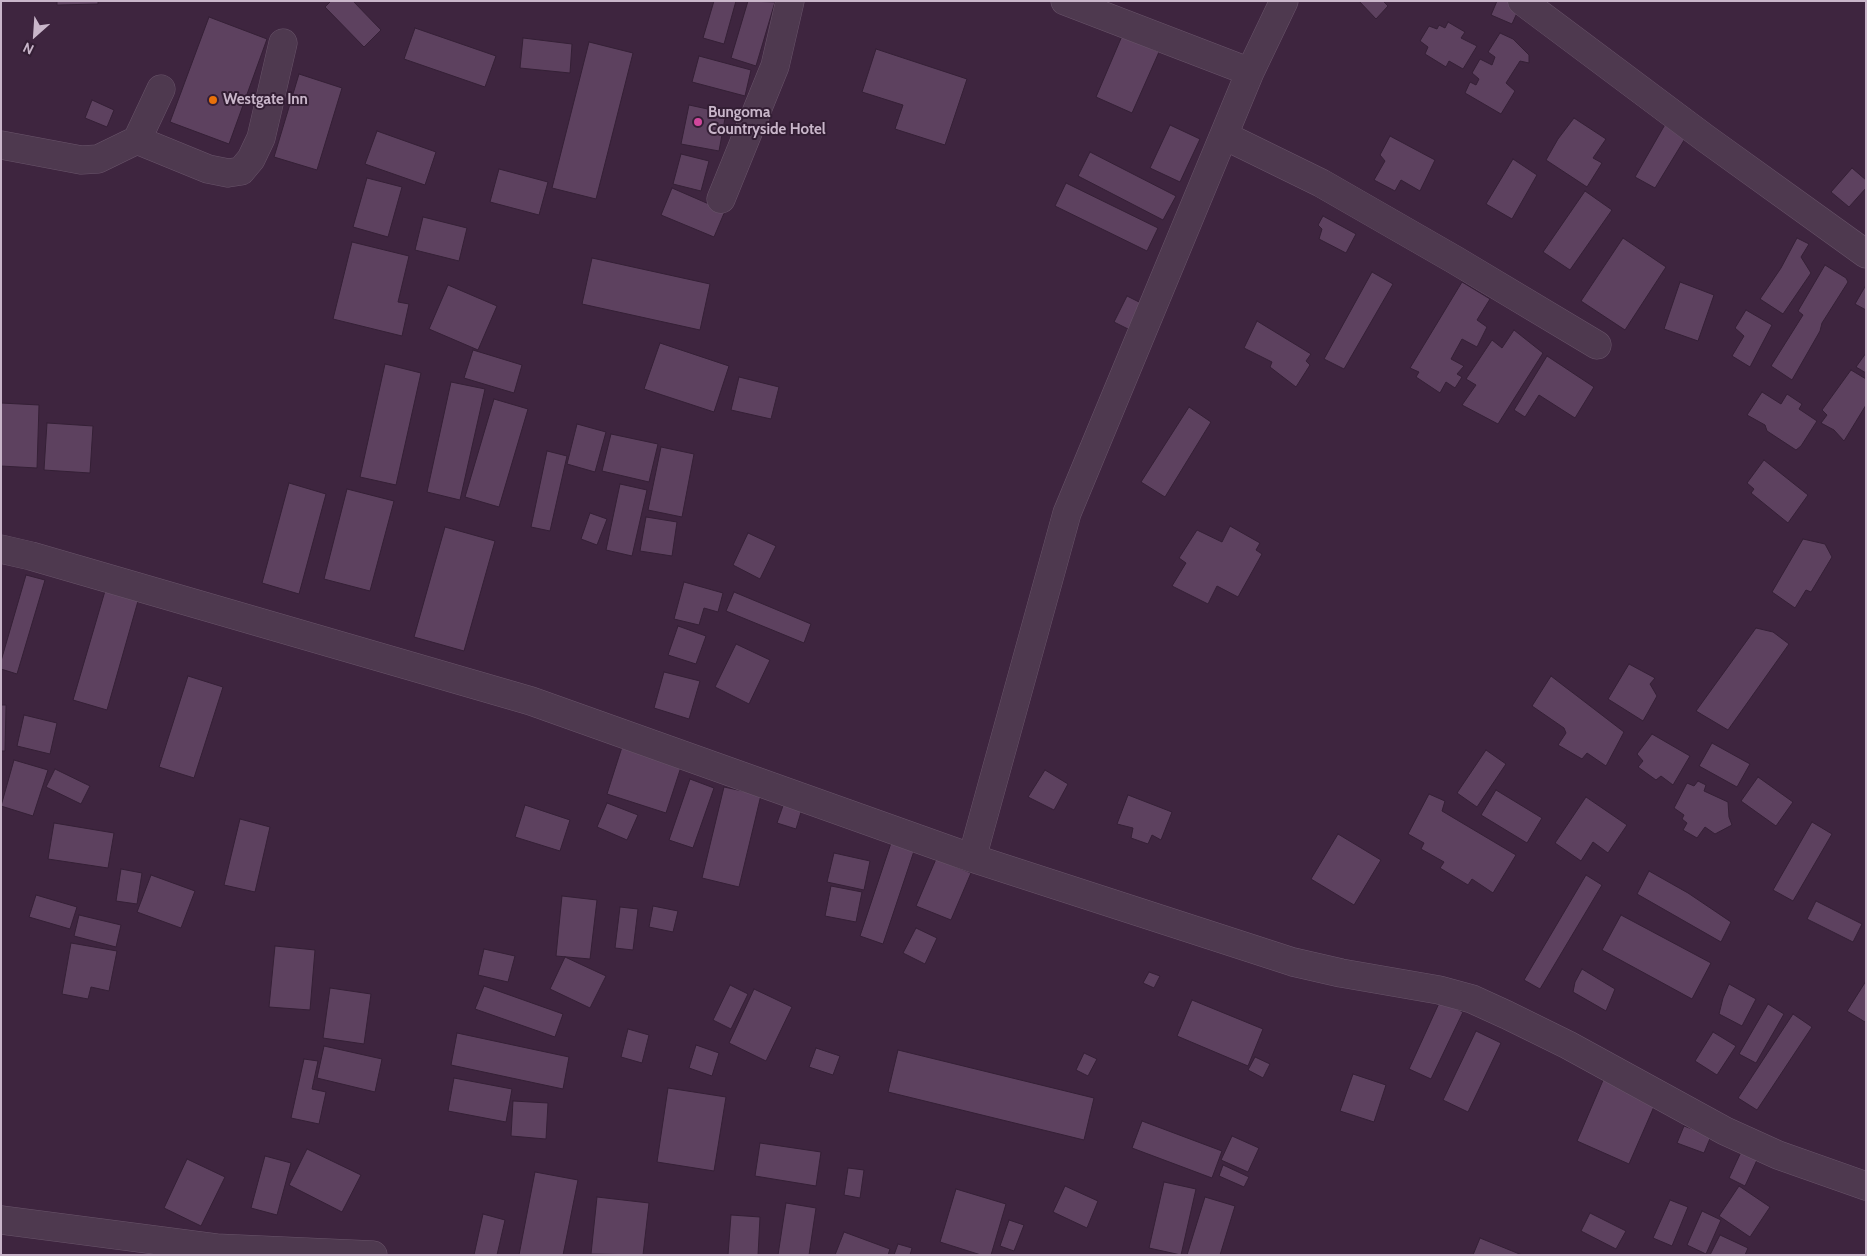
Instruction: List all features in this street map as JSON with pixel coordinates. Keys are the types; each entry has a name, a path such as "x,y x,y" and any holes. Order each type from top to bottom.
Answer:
{"street":[{"path":"721,199 774,66 790,1"},
{"path":"1065,1 1250,72"},
{"path":"972,858 1067,513 1250,72 1284,1"},
{"path":"1522,1 1697,132 1866,254"},
{"path":"136,140 208,169 228,174 241,171 251,159 261,138 283,43"},
{"path":"1,145 81,160 98,159 136,140 161,89"},
{"path":"1225,136 1321,183 1597,345"},
{"path":"1,549 521,698 972,858 1293,962 1341,973 1439,990 1472,999 1508,1014 1568,1045 1725,1132 1778,1155 1866,1186"},
{"path":"1,1220 216,1251 373,1255"}],"building":[{"path":"57,1 98,1 98,4 57,5"},
{"path":"331,1 353,1 381,30 364,47 325,7"},
{"path":"714,1 736,1 724,44 703,38"},
{"path":"748,1 775,2 756,66 731,58"},
{"path":"1359,1 1383,1 1388,6 1376,19"},
{"path":"1497,1 1515,1 1521,4 1512,24 1491,15"},
{"path":"209,17 267,39 229,144 170,122"},
{"path":"1448,22 1465,32 1461,38 1477,46 1463,69 1449,61 1446,67 1425,54 1428,47 1420,41 1429,26 1437,29 1439,25 1445,28"},
{"path":"415,28 496,56 485,87 404,59"},
{"path":"1500,33 1513,39 1529,55 1529,63 1520,61 1506,83 1515,91 1501,114 1465,93 1470,82 1476,85 1479,79 1472,73 1480,59 1492,65 1495,57 1488,52"},
{"path":"1122,36 1159,52 1132,113 1096,97"},
{"path":"523,38 572,44 570,73 520,68"},
{"path":"589,42 633,53 596,199 552,188"},
{"path":"876,49 967,79 945,145 895,129 903,105 862,92"},
{"path":"699,56 751,70 745,96 692,82"},
{"path":"299,74 342,88 317,170 274,157"},
{"path":"92,100 114,110 107,127 85,118"},
{"path":"689,105 726,113 719,151 681,144"},
{"path":"1574,118 1606,139 1593,158 1602,163 1587,187 1546,160 1558,139"},
{"path":"1667,121 1686,137 1655,188 1635,177"},
{"path":"1170,125 1200,139 1180,182 1150,168"},
{"path":"377,131 436,152 425,185 365,164"},
{"path":"1390,136 1435,160 1420,191 1401,180 1395,191 1374,180 1385,161 1380,155"},
{"path":"1090,152 1176,196 1163,220 1078,176"},
{"path":"681,154 709,161 701,191 673,184"},
{"path":"1513,159 1537,175 1512,219 1486,204"},
{"path":"1852,168 1866,180 1866,188 1849,207 1831,192"},
{"path":"499,169 548,182 539,215 490,202"},
{"path":"367,178 402,187 388,237 353,227"},
{"path":"1066,183 1158,228 1147,251 1055,206"},
{"path":"672,188 725,211 714,237 661,215"},
{"path":"1585,191 1612,210 1570,270 1543,252"},
{"path":"1323,216 1356,234 1346,253 1319,239 1322,229 1318,225"},
{"path":"423,217 467,228 459,261 415,250"},
{"path":"1623,238 1666,267 1625,330 1581,301"},
{"path":"1797,238 1809,244 1801,257 1811,273 1783,314 1760,299 1781,268"},
{"path":"352,242 409,256 398,302 409,304 402,336 333,319"},
{"path":"592,258 710,284 700,330 582,304"},
{"path":"1825,265 1846,278 1848,282 1822,323 1820,331 1792,380 1771,366 1803,315 1798,311"},
{"path":"1372,272 1393,284 1344,369 1324,359"},
{"path":"1462,282 1490,299 1477,320 1487,327 1477,347 1462,339 1451,359 1464,366 1457,374 1462,377 1455,388 1446,382 1440,393 1416,377 1419,372 1410,368"},
{"path":"1680,282 1714,295 1698,341 1664,329"},
{"path":"448,285 497,306 478,350 429,329"},
{"path":"1866,285 1866,310 1855,304"},
{"path":"1127,296 1145,305 1132,331 1114,322"},
{"path":"1746,310 1772,325 1750,367 1732,356 1744,336 1735,328"},
{"path":"1257,321 1311,354 1306,361 1310,365 1296,387 1270,367 1272,362 1244,348"},
{"path":"1514,330 1543,353 1498,424 1462,405 1476,385 1466,379 1492,340 1502,348"},
{"path":"660,343 729,366 714,412 644,389"},
{"path":"473,350 522,365 514,393 464,378"},
{"path":"1866,353 1866,373 1856,367"},
{"path":"1547,356 1594,387 1575,418 1539,395 1525,417 1514,410"},
{"path":"385,364 421,373 396,485 360,477"},
{"path":"1851,370 1866,379 1866,405 1844,441 1834,430 1821,423 1827,415 1822,410"},
{"path":"739,377 779,387 771,419 731,410"},
{"path":"451,382 485,389 460,500 427,492"},
{"path":"1762,392 1781,404 1787,394 1802,404 1799,409 1817,421 1801,446 1796,450 1767,431 1765,425 1747,415"},
{"path":"494,399 528,409 499,507 465,497"},
{"path":"1,403 39,405 37,468 1,466"},
{"path":"1189,407 1211,422 1165,497 1141,482"},
{"path":"47,423 93,426 90,473 44,470"},
{"path":"577,424 606,432 595,472 567,464"},
{"path":"611,434 658,444 649,482 602,471"},
{"path":"661,447 694,454 682,517 648,510"},
{"path":"547,451 567,456 550,531 531,527"},
{"path":"1764,460 1808,495 1788,523 1751,493 1754,489 1747,483"},
{"path":"289,483 326,494 299,594 262,583"},
{"path":"620,484 647,490 632,556 606,550"},
{"path":"347,489 394,501 370,591 324,579"},
{"path":"590,513 607,519 597,545 581,539"},
{"path":"646,517 677,522 672,556 640,551"},
{"path":"1230,526 1260,543 1256,550 1262,554 1238,597 1217,586 1208,604 1172,586 1186,563 1179,558 1197,530 1222,542"},
{"path":"445,527 495,541 464,651 414,637"},
{"path":"748,533 776,546 760,579 733,565"},
{"path":"1803,539 1825,544 1832,557 1811,592 1806,590 1795,608 1772,592"},
{"path":"26,575 45,580 17,674 1,669 1,661"},
{"path":"684,582 723,593 718,612 704,608 699,625 674,619"},
{"path":"105,591 138,601 107,710 73,700"},
{"path":"734,592 811,624 804,643 726,611"},
{"path":"678,626 706,636 696,664 668,655"},
{"path":"1756,628 1773,632 1789,644 1728,730 1696,711"},
{"path":"736,644 770,660 749,704 715,687"},
{"path":"1629,664 1655,678 1650,684 1657,696 1643,721 1608,699"},
{"path":"664,672 700,681 689,719 654,708"},
{"path":"188,676 223,687 194,778 159,767"},
{"path":"1551,676 1624,732 1606,766 1587,753 1582,759 1558,745 1566,733 1564,728 1532,706"},
{"path":"1,705 6,705 5,751 1,751"},
{"path":"24,715 57,723 50,754 17,746"},
{"path":"1652,734 1690,756 1673,785 1661,776 1656,780 1638,767 1643,761 1637,754"},
{"path":"1712,743 1750,764 1737,787 1699,766"},
{"path":"622,747 681,767 666,813 607,794"},
{"path":"1486,750 1506,764 1477,807 1457,793"},
{"path":"14,760 48,770 33,816 1,806"},
{"path":"55,769 90,786 81,804 46,787"},
{"path":"1045,770 1068,784 1054,810 1028,797"},
{"path":"1758,777 1793,802 1776,826 1741,801"},
{"path":"690,779 714,788 693,848 669,840"},
{"path":"1698,781 1706,785 1704,791 1728,802 1729,817 1732,825 1715,834 1705,827 1697,838 1683,830 1687,823 1682,819 1684,815 1674,808 1687,783 1694,786"},
{"path":"724,787 761,795 739,887 702,878"},
{"path":"1496,790 1542,818 1527,843 1481,815"},
{"path":"1429,794 1445,801 1442,811 1516,855 1493,893 1472,879 1468,885 1440,868 1444,862 1421,849 1424,843 1408,834"},
{"path":"1128,795 1172,812 1161,840 1152,835 1148,844 1131,838 1133,828 1117,824"},
{"path":"786,797 804,802 796,829 777,823"},
{"path":"1586,797 1627,825 1608,853 1593,842 1581,861 1555,843"},
{"path":"607,803 638,815 627,840 597,827"},
{"path":"525,805 570,820 560,851 515,837"},
{"path":"240,819 270,827 255,892 224,885"},
{"path":"1812,822 1832,834 1793,901 1773,890"},
{"path":"54,823 114,833 108,868 48,859"},
{"path":"1338,834 1381,860 1354,905 1311,879"},
{"path":"891,843 914,851 883,944 860,936"},
{"path":"834,853 870,861 864,890 827,882"},
{"path":"936,859 971,873 951,920 916,906"},
{"path":"121,869 142,873 137,904 116,901"},
{"path":"1649,871 1688,893 1731,922 1721,942 1637,894"},
{"path":"151,875 195,891 181,928 137,912"},
{"path":"1586,875 1602,885 1540,989 1524,980"},
{"path":"831,886 862,892 856,922 825,916"},
{"path":"36,895 77,907 70,929 29,917"},
{"path":"562,896 597,900 590,959 556,956"},
{"path":"1816,901 1862,924 1853,942 1807,919"},
{"path":"653,906 678,911 673,932 649,927"},
{"path":"620,907 638,909 633,950 615,948"},
{"path":"79,915 121,925 116,947 74,936"},
{"path":"1621,915 1711,963 1692,999 1602,950"},
{"path":"916,928 937,938 925,964 903,953"},
{"path":"71,943 117,951 109,991 91,987 88,999 62,994"},
{"path":"275,946 315,950 310,1010 269,1007"},
{"path":"484,949 515,956 508,982 478,975"},
{"path":"565,957 606,976 590,1008 550,989"},
{"path":"1582,969 1615,989 1606,1011 1573,992 1575,982"},
{"path":"1149,972 1160,976 1154,988 1143,983"},
{"path":"1866,981 1866,1020 1865,1022 1847,1011"},
{"path":"1729,984 1756,999 1742,1026 1719,1014"},
{"path":"730,985 748,994 731,1029 713,1020"},
{"path":"484,986 563,1014 555,1037 475,1009"},
{"path":"330,988 371,994 364,1044 323,1038"},
{"path":"754,989 792,1007 766,1061 729,1043"},
{"path":"1192,1000 1263,1029 1248,1066 1177,1036"},
{"path":"1440,1001 1463,1012 1431,1079 1409,1069"},
{"path":"1768,1004 1784,1014 1756,1063 1739,1054"},
{"path":"1793,1014 1812,1027 1757,1110 1738,1098"},
{"path":"628,1029 649,1035 642,1063 621,1057"},
{"path":"1476,1031 1501,1043 1468,1112 1443,1100"},
{"path":"1713,1032 1736,1046 1717,1075 1695,1061"},
{"path":"457,1033 569,1057 563,1089 451,1065"},
{"path":"696,1045 719,1053 712,1076 689,1068"},
{"path":"324,1046 382,1059 375,1092 317,1078"},
{"path":"816,1048 840,1056 833,1075 809,1067"},
{"path":"898,1050 1094,1098 1084,1140 888,1092"},
{"path":"1084,1053 1097,1059 1088,1076 1076,1070"},
{"path":"1255,1057 1270,1064 1263,1078 1248,1070"},
{"path":"304,1059 318,1061 312,1089 326,1092 319,1124 291,1118"},
{"path":"1353,1074 1386,1085 1374,1122 1340,1111"},
{"path":"454,1078 512,1089 506,1122 448,1111"},
{"path":"1604,1078 1656,1102 1629,1164 1577,1141"},
{"path":"668,1088 726,1097 714,1171 657,1162"},
{"path":"513,1101 548,1103 546,1139 511,1136"},
{"path":"1142,1121 1222,1151 1212,1178 1132,1148"},
{"path":"1684,1126 1711,1136 1704,1153 1677,1143"},
{"path":"1232,1136 1259,1148 1248,1172 1221,1160"},
{"path":"760,1143 821,1152 816,1186 755,1176"},
{"path":"307,1149 361,1175 342,1212 289,1185"},
{"path":"1741,1152 1757,1160 1745,1186 1729,1178"},
{"path":"265,1156 291,1163 277,1215 251,1208"},
{"path":"187,1159 225,1177 201,1226 164,1208"},
{"path":"1223,1165 1249,1177 1244,1187 1219,1176"},
{"path":"848,1168 864,1170 860,1198 844,1195"},
{"path":"535,1172 578,1180 563,1255 519,1255"},
{"path":"1164,1182 1196,1189 1181,1255 1149,1248"},
{"path":"1065,1186 1098,1201 1087,1228 1053,1212"},
{"path":"1739,1186 1770,1207 1750,1237 1719,1216"},
{"path":"956,1189 1006,1204 991,1255 981,1255 940,1242"},
{"path":"597,1197 649,1203 643,1255 591,1254"},
{"path":"1205,1197 1235,1206 1220,1255 1187,1255"},
{"path":"1670,1200 1688,1207 1672,1246 1653,1238"},
{"path":"786,1203 816,1208 809,1255 778,1255"},
{"path":"1702,1211 1721,1220 1706,1254 1687,1245"},
{"path":"1590,1213 1626,1231 1616,1249 1581,1231"},
{"path":"483,1214 505,1220 497,1255 474,1255"},
{"path":"731,1215 760,1217 758,1255 728,1255"},
{"path":"1009,1220 1024,1225 1014,1251 1000,1246"},
{"path":"844,1232 890,1249 888,1255 835,1255"},
{"path":"1720,1235 1748,1248 1745,1255 1710,1255"},
{"path":"1480,1238 1522,1255 1473,1255"},
{"path":"898,1244 912,1248 910,1255 894,1255"}],"place":[{"name":"Westgate Inn","path":"213,100"},
{"name":"Bungoma Countryside Hotel","path":"698,122"}]}
